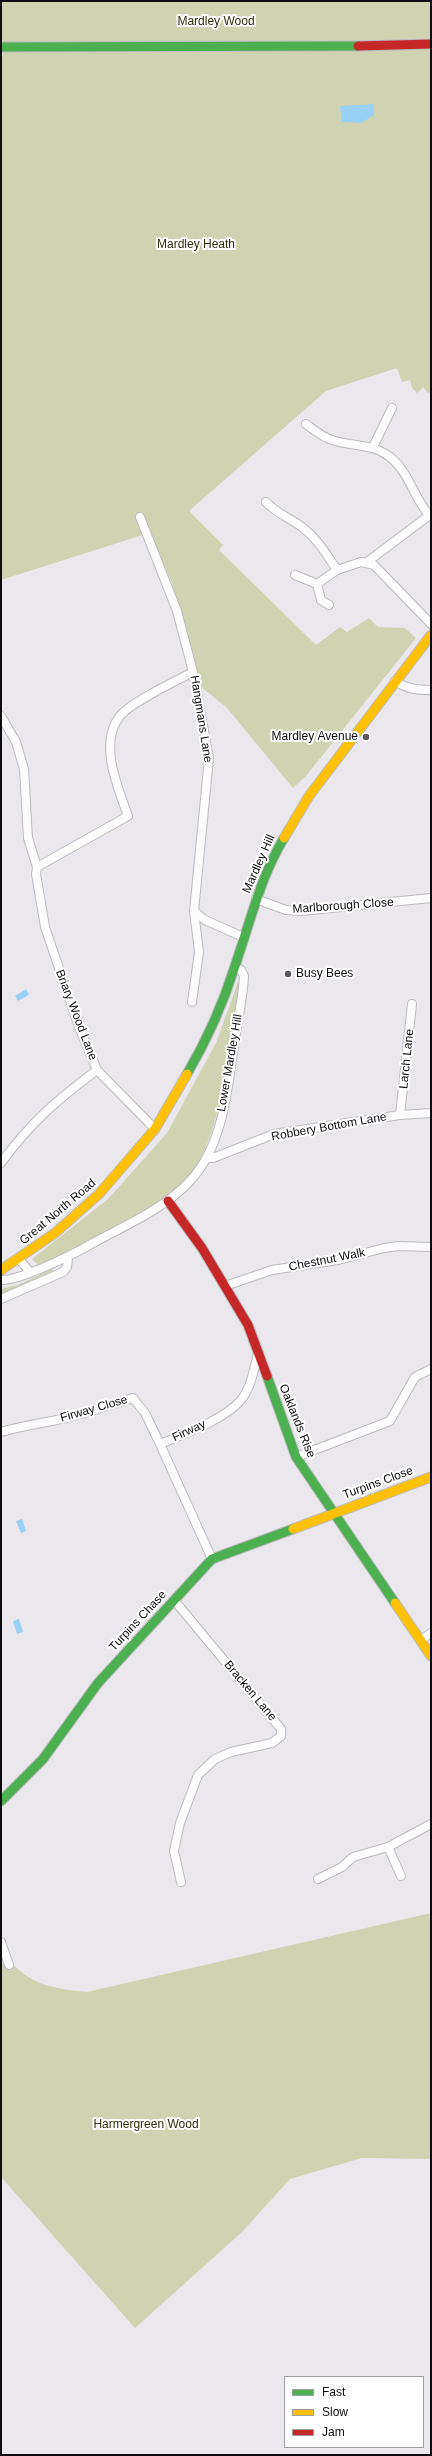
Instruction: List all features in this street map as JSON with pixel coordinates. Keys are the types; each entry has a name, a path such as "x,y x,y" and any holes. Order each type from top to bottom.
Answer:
{"street":[{"path":"1,47 294,47 431,44"},
{"path":"373,448 392,408"},
{"path":"306,424 330,440 373,448 391,458 399,466 420,505 430,515 367,562 337,570 317,584"},
{"path":"266,502 277,512 312,535 321,545 337,570"},
{"name":"Hangmans Lane","path":"140,517 177,611 194,672 209,758 194,911 199,952 192,1002"},
{"path":"367,562 374,565 431,624"},
{"path":"295,575 317,584"},
{"path":"317,584 321,600 329,605"},
{"name":"Mardley Hill","path":"155,1128 209,1036 235,968 256,899 278,848 298,813 395,681 431,635"},
{"path":"37,867 128,816 114,775 111,748 113,731 120,716 154,692 194,672"},
{"path":"395,681 404,686 417,690 431,690"},
{"name":"Briary Wood Lane","path":"1,716 16,742 24,769 28,838 37,867 36,874 45,927 78,1027 97,1070 155,1128"},
{"name":"Marlborough Close","path":"256,899 286,910 301,911 431,898"},
{"path":"194,911 205,920 244,937"},
{"name":"Lower Mardley Hill","path":"1,1280 9,1279 68,1258 168,1201 190,1182 206,1158 214,1139 228,1088 243,986 243,973 235,968"},
{"name":"Larch Lane","path":"400,1115 412,1004"},
{"path":"1,1163 22,1135 57,1100 97,1070"},
{"name":"Robbery Bottom Lane","path":"206,1158 213,1158 274,1134 400,1115 431,1113"},
{"name":"Great North Road","path":"1,1270 55,1233 99,1194 155,1128"},
{"name":"Oaklands Rise","path":"168,1201 202,1248 248,1325 296,1458 431,1656"},
{"name":"Chestnut Walk","path":"225,1286 272,1270 338,1260 384,1248 398,1246 431,1247"},
{"path":"1,1299 63,1272 67,1267 68,1258"},
{"path":"19,1259 29,1271"},
{"name":"Firway","path":"212,1559 160,1444 212,1420 241,1400 251,1381 258,1354"},
{"path":"296,1458 390,1421 415,1377 431,1368"},
{"name":"Firway Close","path":"1,1432 35,1422 51,1421 92,1411 133,1398 144,1413 160,1444"},
{"name":"Turpins Close","path":"333,1513 431,1477"},
{"name":"Turpins Chase","path":"1,1801 43,1759 98,1683 142,1633 212,1559 333,1513"},
{"name":"Bracken Lane","path":"174,1600 281,1729 281,1736 272,1743 231,1752 215,1759 198,1775 180,1823 174,1851 181,1882"},
{"path":"421,1640 431,1633"},
{"path":"318,1879 342,1867 353,1857 388,1847 431,1824"},
{"path":"388,1847 401,1876"},
{"path":"1,1942 10,1964"}],"green space":[{"name":"Mardley Wood","path":"1,1 431,1 431,40 320,43 1,42"},
{"name":"Mardley Heath","path":"431,48 431,392 428,393 423,387 417,393 412,388 410,380 402,382 397,368 326,391 189,511 223,545 219,550 316,645 340,627 347,632 369,618 378,627 405,628 416,638 306,776 293,788 227,708 200,686 172,583 149,533 1,580 1,50"},
{"path":"238,982 240,982 229,1058 217,1116 208,1142 198,1164 178,1188 162,1200 80,1248 39,1266 32,1259 108,1199 167,1133 216,1043"},
{"path":"52,1269 53,1271 1,1295 1,1289 20,1284"},
{"name":"Harmergreen Wood","path":"431,1913 431,2159 362,2158 290,2179 242,2232 135,2328 1,2177 1,1960 2,1964 11,1962 28,1976 46,1985 55,1988 87,1992"}],"water":[{"path":"374,104 374,115 361,123 342,122 340,106"},
{"path":"26,989 29,995 18,1001 15,996"},
{"path":"22,1519 26,1531 21,1533 16,1521"},
{"path":"19,1619 23,1632 17,1634 13,1621"}],"traffic: fast":[{"path":"1,47 358,46"},
{"path":"187,1074 208,1035 220,1008 268,869 284,838"},
{"path":"267,1376 296,1457 395,1603"},
{"path":"1,1801 43,1759 98,1683 212,1559 293,1529"}],"traffic: slow":[{"path":"284,838 309,796 431,635"},
{"path":"1,1270 55,1233 99,1194 155,1129 187,1074"},
{"path":"293,1529 431,1477"},
{"path":"395,1603 431,1656"}],"traffic: jam":[{"path":"358,46 431,44"},
{"path":"168,1201 202,1248 248,1325 267,1376"}],"place":[{"name":"Mardley Avenue","path":"366,737"},
{"name":"Busy Bees","path":"288,974"}]}
